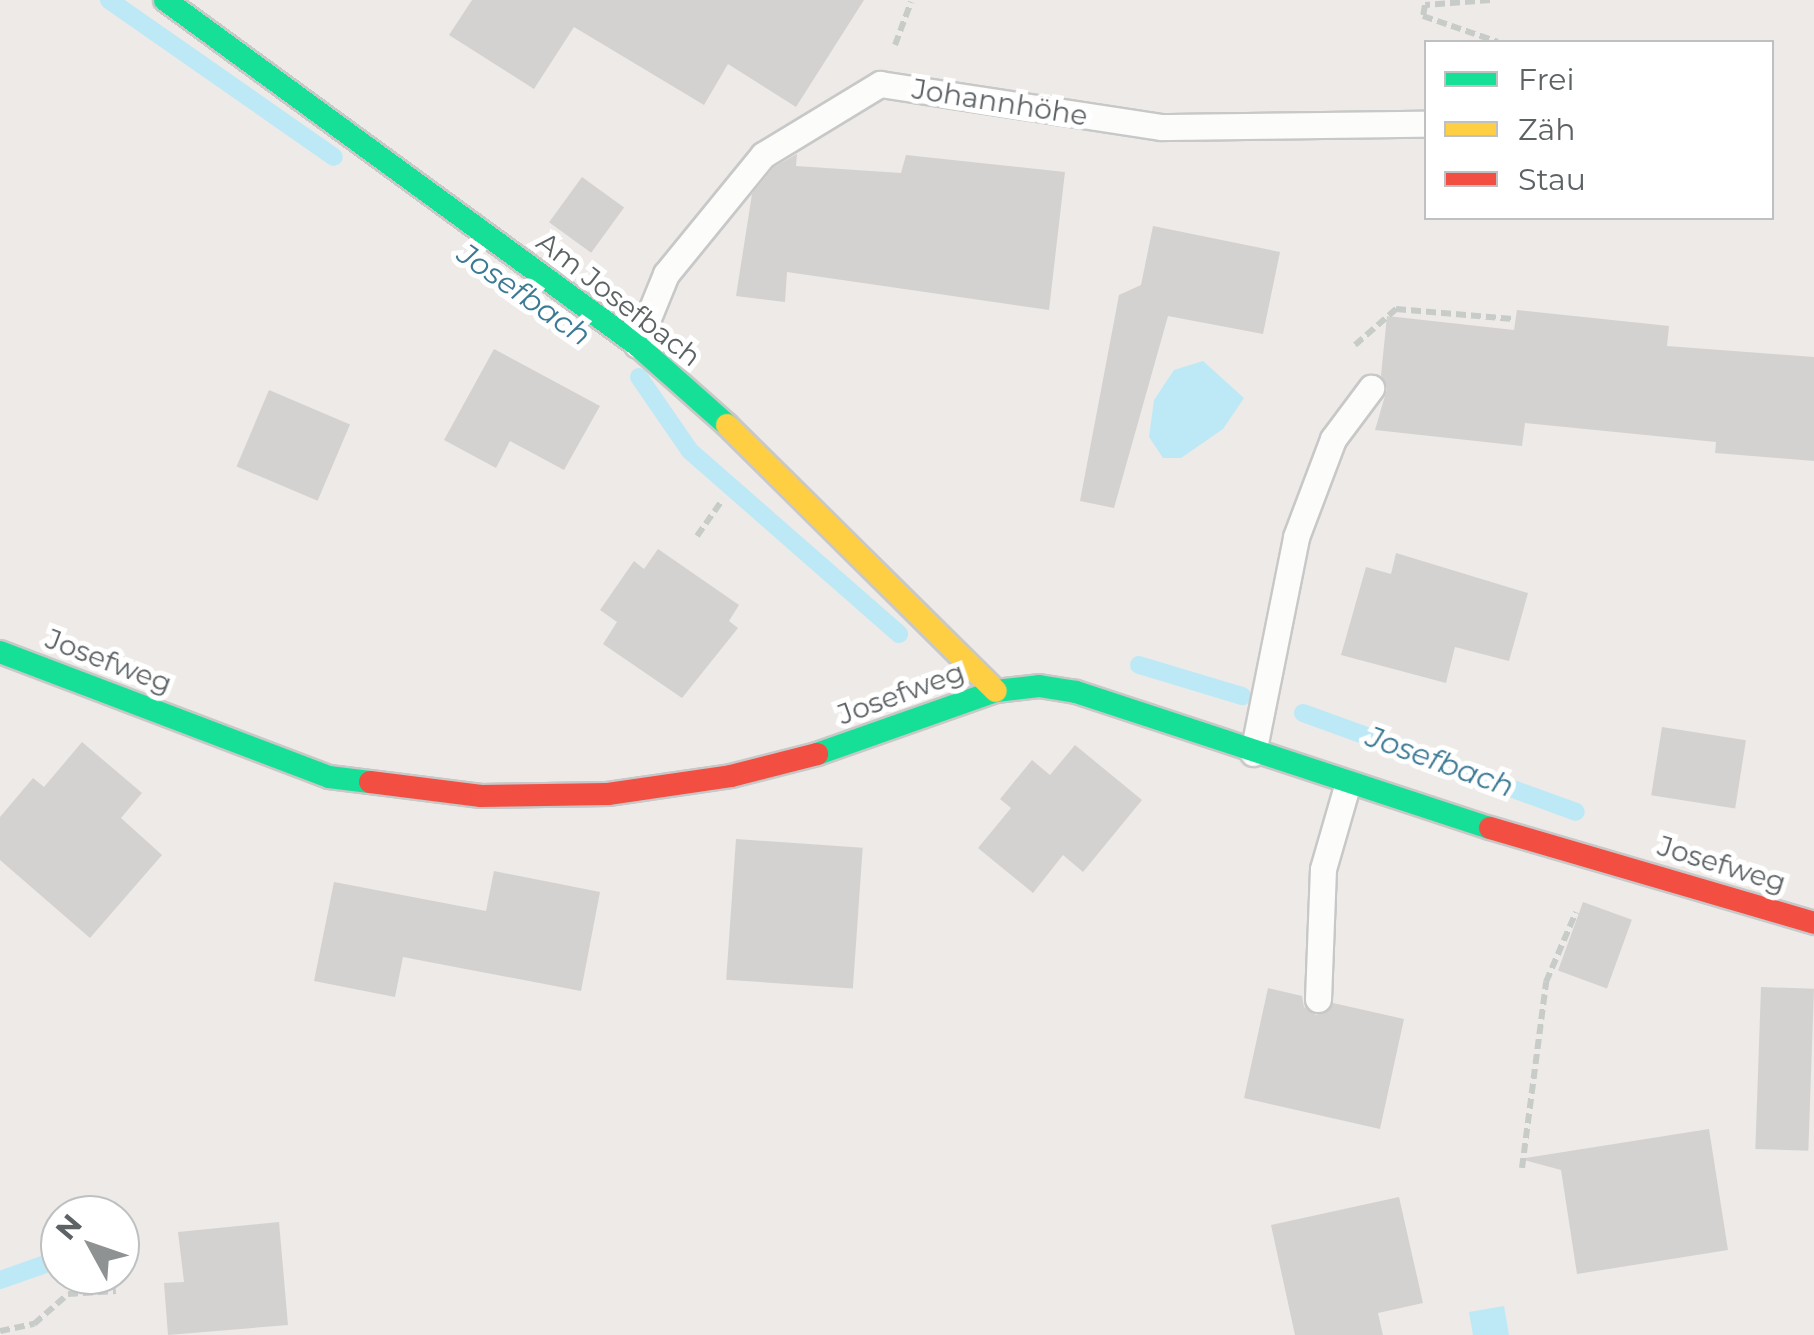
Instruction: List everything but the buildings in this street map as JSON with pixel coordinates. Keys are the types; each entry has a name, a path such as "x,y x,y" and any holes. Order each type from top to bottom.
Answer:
{"street":[{"name":"Am Josefbach","path":"165,0 636,345 786,477 996,691"},
{"name":"Josefweg","path":"0,652 329,777 482,796 608,794 731,776 831,751 996,691 1040,686 1076,692 1347,786 1814,923"}],"lane":[{"name":"Johannhöhe","path":"636,345 666,274 764,155 880,84 1162,127 1424,124"},
{"path":"1253,754 1296,538 1333,439 1371,388"},
{"path":"1318,1000 1323,869 1347,786"}],"path":[{"path":"1490,0 1426,5 1423,16 1492,40"},
{"path":"697,536 720,504"},
{"path":"1522,1168 1546,982 1597,861"},
{"path":"0,1331 34,1324 67,1295"}],"water":[{"path":"1203,361 1244,398 1223,429 1181,458 1163,458 1149,437 1154,400 1174,370"},
{"path":"1504,1306 1509,1335 1473,1335 1469,1312"}],"waterway":[{"name":"Josefbach","path":"109,0 334,157"},
{"name":"Josefbach","path":"639,377 690,451 899,634"},
{"name":"Josefbach","path":"1139,665 1242,696"},
{"name":"Josefbach","path":"1303,713 1576,812"},
{"path":"0,1280 40,1266"}],"traffic: fast":[{"path":"165,0 637,345 727,425"},
{"path":"0,652 329,777 370,782"},
{"path":"817,754 996,691 1039,686 1076,692 1490,828"}],"traffic: slow":[{"path":"727,425 996,691"}],"traffic: jam":[{"path":"370,782 481,796 608,794 731,776 817,754"},
{"path":"1490,828 1814,923"}]}
